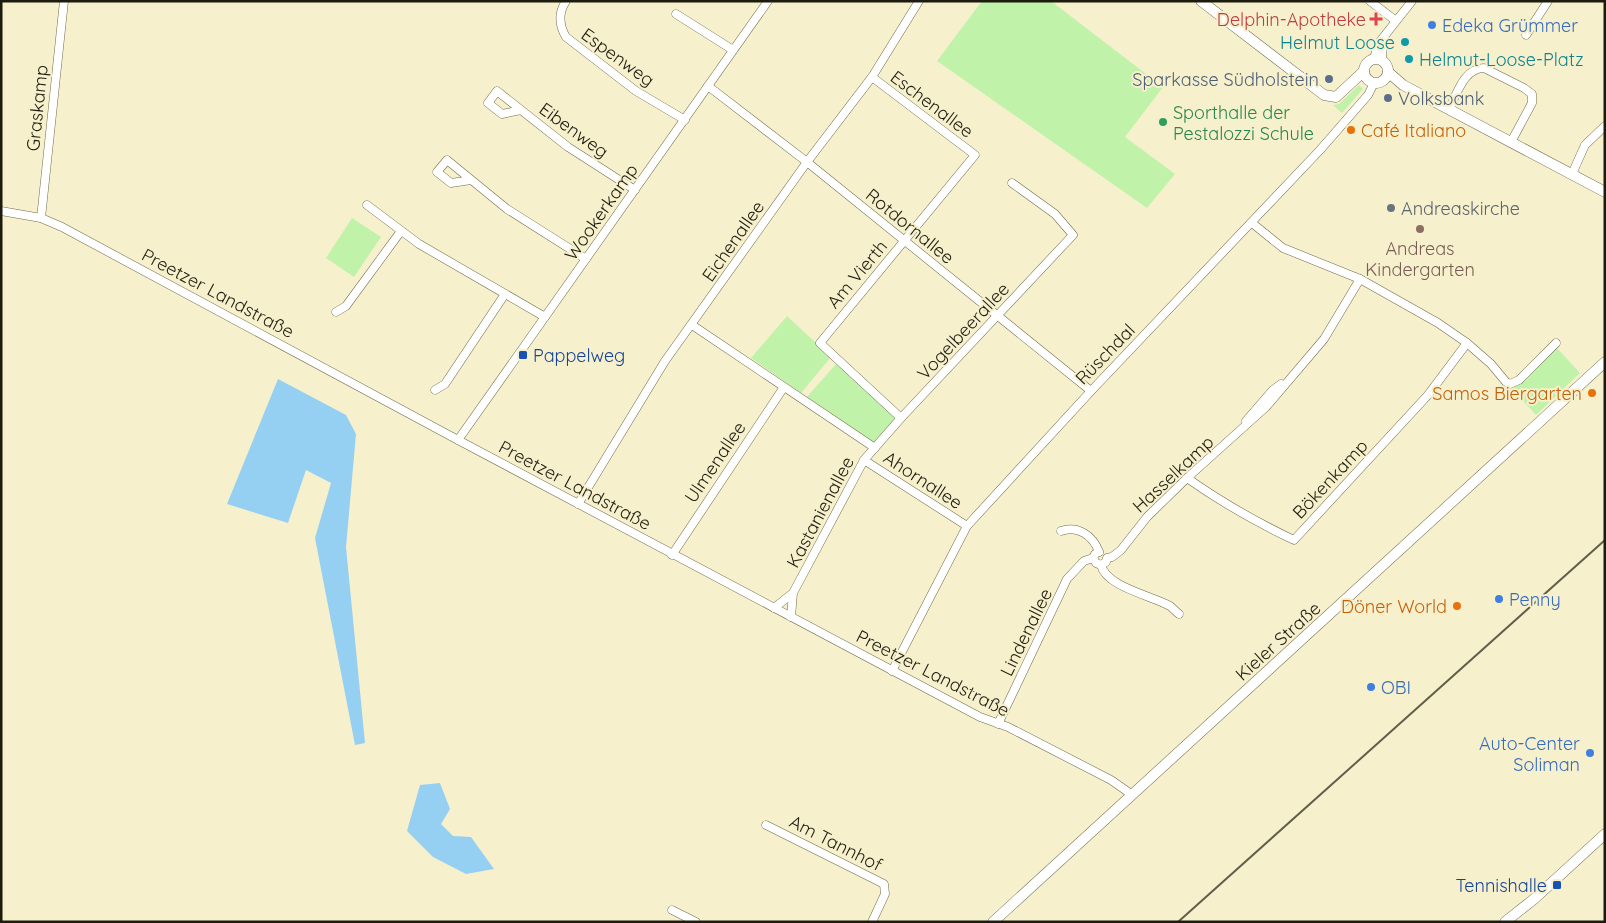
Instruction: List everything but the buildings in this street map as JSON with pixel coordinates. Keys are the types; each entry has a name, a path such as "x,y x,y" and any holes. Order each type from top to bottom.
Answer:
{"main road":[{"path":"1201,1 1324,95 1336,97 1351,85 1375,77 1387,66 1378,60 1367,63 1375,77 1403,85 1605,192"},
{"name":"Kieler Straße","path":"994,922 1131,794 1264,675 1605,362"},
{"path":"1505,922 1534,899 1605,834"}],"street":[{"name":"Graskamp","path":"41,218 64,1"},
{"name":"Espenweg","path":"566,1 560,15 560,23 566,37 636,91 685,120"},
{"name":"Wookerkamp","path":"458,440 768,1"},
{"name":"Eichenallee","path":"578,504 665,361 807,162 872,77 919,1"},
{"path":"1370,1 1396,21"},
{"path":"1378,60 1378,44 1412,1"},
{"path":"1526,35 1548,1"},
{"path":"676,14 733,50"},
{"path":"1449,109 1466,76 1470,71 1477,68 1484,68 1524,88 1532,94 1532,103 1511,142"},
{"name":"Eschenallee","path":"872,77 974,155"},
{"name":"Rüschdal","path":"892,671 967,526 1091,391 1252,223 1368,95 1375,77"},
{"name":"Rotdornallee","path":"708,86 807,162 1091,391"},
{"name":"Eibenweg","path":"521,110 568,147 635,190"},
{"path":"1572,174 1585,145 1605,126"},
{"name":"Am Vierth","path":"901,418 820,343 974,155"},
{"path":"471,180 507,209 586,259"},
{"name":"Vogelbeerallee","path":"875,448 1073,235 1055,214 1012,183"},
{"path":"367,205 402,232 438,256 545,317"},
{"name":"Preetzer Landstraße","path":"1,211 41,218 71,232 791,618 980,717 1008,728 1111,780 1131,794"},
{"path":"1252,223 1283,248 1360,279 1438,323 1467,343 1510,384 1518,380 1556,343"},
{"path":"336,312 346,306 402,232"},
{"name":"Hasselkamp","path":"1107,558 1112,557 1120,550 1146,517 1187,478 1266,408 1324,339 1360,279"},
{"path":"435,390 444,384 505,294"},
{"path":"692,325 875,448"},
{"name":"Bökenkamp","path":"1187,478 1260,524 1294,540 1428,395 1467,343"},
{"name":"Ulmenallee","path":"672,554 784,387"},
{"name":"Kastanienallee","path":"791,618 793,593 864,460 875,448"},
{"name":"Ahornallee","path":"864,460 967,526"},
{"path":"1061,531 1070,528 1078,530 1096,543 1096,563 1101,565 1104,573 1134,592 1170,606 1179,614"},
{"path":"1096,555 1105,553 1107,558 1105,564 1101,565"},
{"name":"Lindenallee","path":"998,724 1067,579 1084,561 1096,555"},
{"name":"Kastanienallee","path":"774,608 793,593"},
{"name":"Am Tannhof","path":"766,825 884,884 885,894 872,922"},
{"path":"672,910 696,922"}],"green space":[{"path":"982,1 1051,1 1163,87 1125,137 1175,174 1147,208 937,61"},
{"path":"1359,85 1363,89 1342,113 1333,105 1339,104"},
{"path":"352,218 381,237 354,277 326,258"},
{"path":"787,316 831,357 801,393 751,358"},
{"path":"1557,348 1580,373 1536,415 1512,389"},
{"path":"837,363 896,418 874,443 806,398"}],"water":[{"path":"278,379 346,415 356,434 346,547 365,743 355,745 315,538 331,483 306,470 288,523 227,504"},
{"path":"440,783 450,809 441,824 453,836 471,837 494,869 466,874 433,857 407,831 420,785"}],"railway":[{"path":"1178,922 1605,540"}],"place":[{"name":"Delphin-Apotheke","path":"1376,19"},
{"name":"Edeka Grümmer","path":"1432,25"},
{"name":"Helmut Loose","path":"1405,42"},
{"name":"Helmut-Loose-Platz","path":"1409,59"},
{"name":"Sparkasse Südholstein","path":"1329,79"},
{"name":"Volksbank","path":"1388,98"},
{"name":"Sporthalle der Pestalozzi Schule","path":"1163,122"},
{"name":"Café Italiano","path":"1351,130"},
{"name":"Andreaskirche","path":"1391,208"},
{"name":"Andreas Kindergarten","path":"1420,229"},
{"name":"Pappelweg","path":"523,355"},
{"name":"Samos Biergarten","path":"1592,393"},
{"name":"Penny","path":"1499,599"},
{"name":"Döner World","path":"1457,606"},
{"name":"OBI","path":"1371,687"},
{"name":"Auto-Center Soliman","path":"1590,753"},
{"name":"Tennishalle","path":"1557,885"}]}
